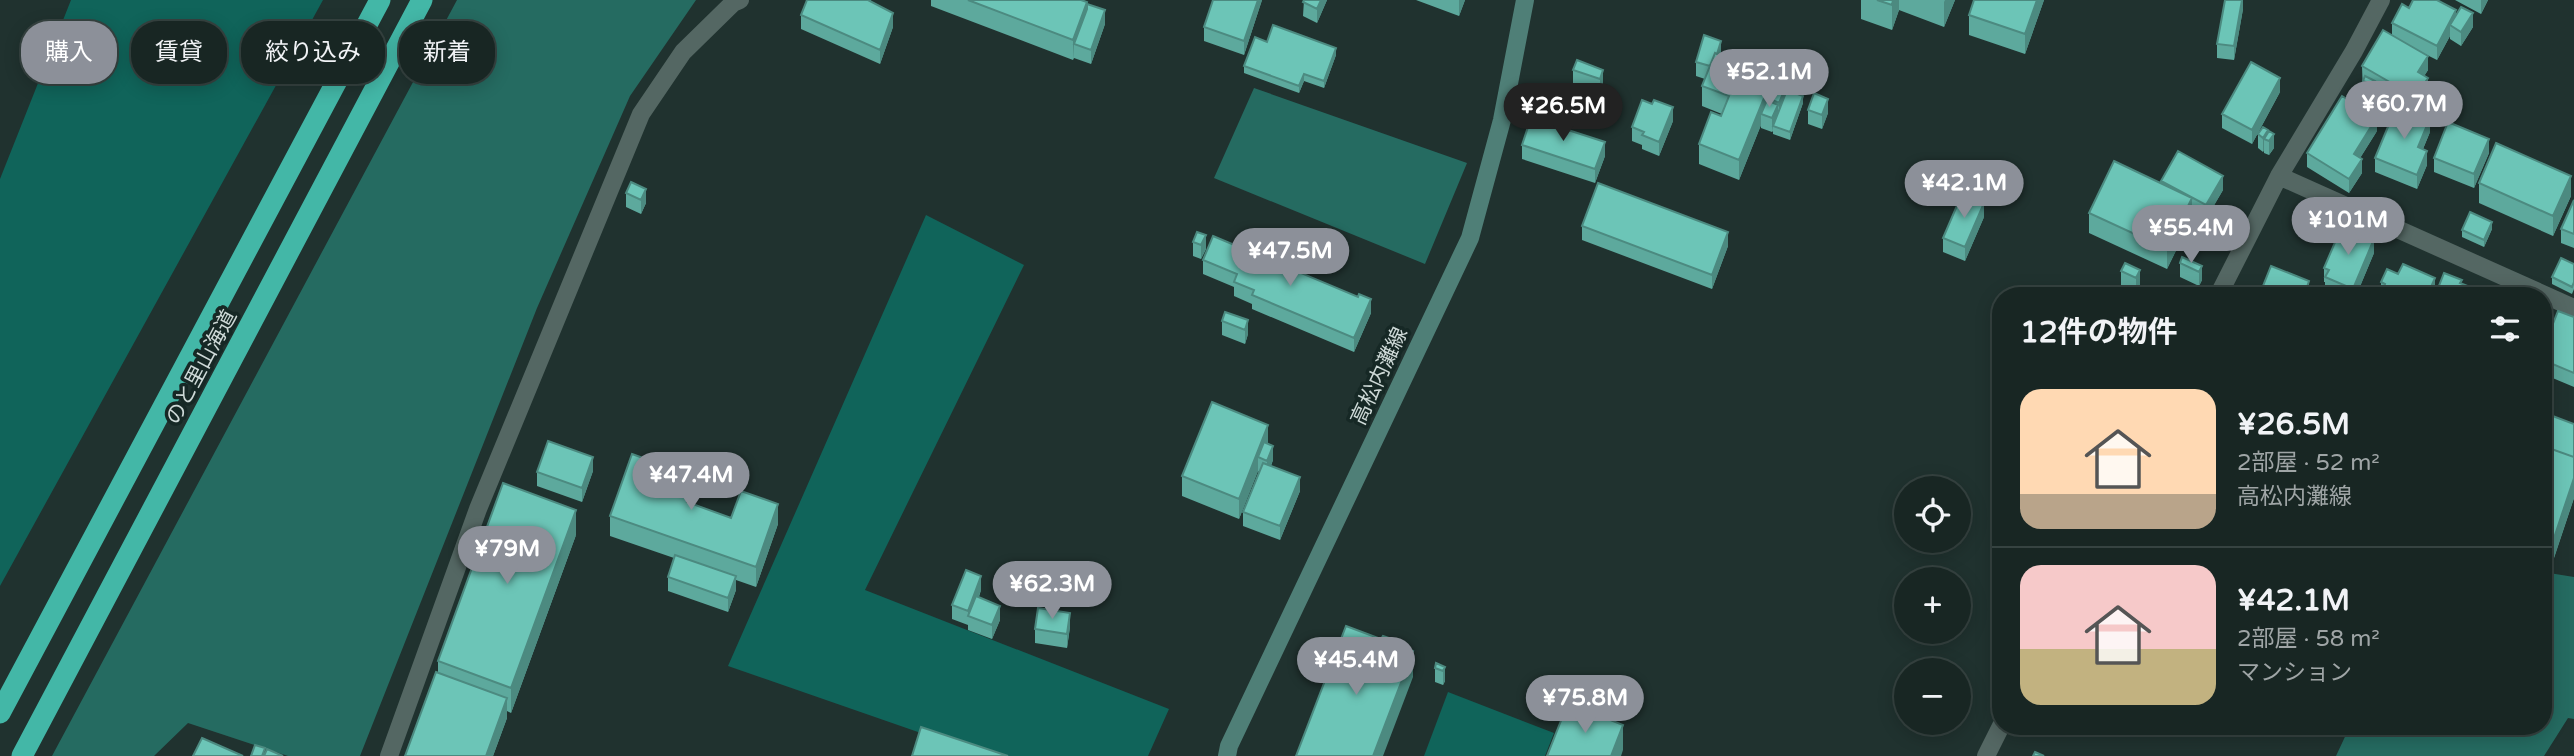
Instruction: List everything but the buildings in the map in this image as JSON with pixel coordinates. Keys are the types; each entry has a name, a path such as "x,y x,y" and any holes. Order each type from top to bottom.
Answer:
{"highway":[{"name":"のと里山海道","path":"0,713 380,0"},
{"name":"のと里山海道","path":"22,756 422,0"}],"main road":[{"name":"高松内灘線","path":"1227,756 1229,746 1470,238 1502,120 1525,0"}],"street":[{"path":"389,756 478,509 641,114 683,52 733,3 740,0"},
{"path":"2223,287 2279,176 2354,51 2381,0"},
{"path":"2279,176 2529,287"},
{"path":"2552,297 2574,307"},
{"path":"1986,756 1996,735"}],"green space":[{"path":"71,0 323,0 311,21 241,21 241,84 277,84 0,586 0,179 38,84 117,84 117,21 63,21"},
{"path":"457,0 696,0 630,96 537,308 360,756 288,756 188,723 154,756 52,756 412,84 495,84 495,21 446,21"},
{"path":"1254,88 1467,163 1425,264 1214,178"},
{"path":"926,215 1024,265 865,590 1169,709 1148,756 987,756 728,666"},
{"path":"2552,573 2574,577 2574,719 2568,718 2544,756 2336,756 2346,735 2552,735"},
{"path":"1448,692 1554,733 1545,756 1424,756"}]}
